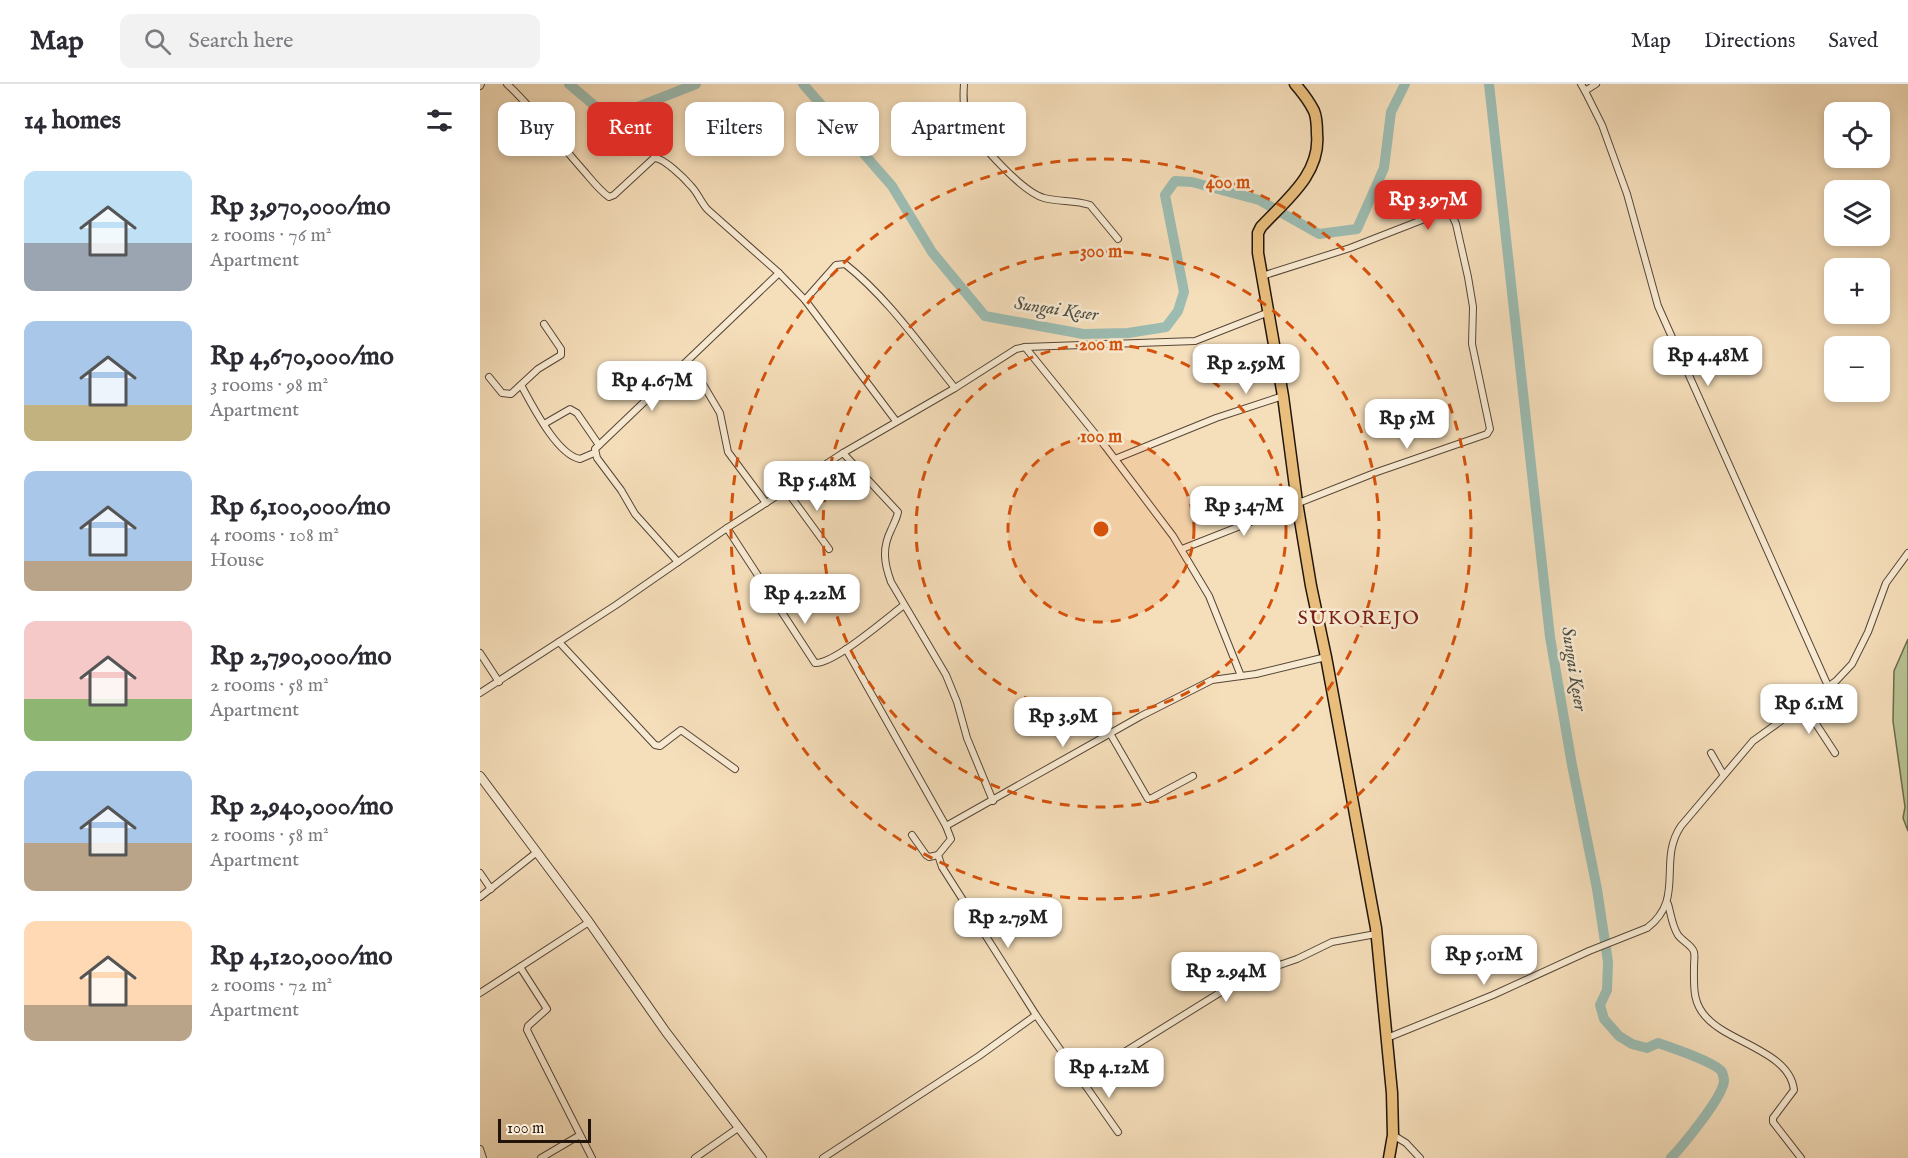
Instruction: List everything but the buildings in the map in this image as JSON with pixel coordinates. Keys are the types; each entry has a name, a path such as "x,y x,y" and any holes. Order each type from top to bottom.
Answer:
{"highway":[{"path":"1295,84 1314,112 1318,144 1316,157 1312,169 1261,227 1258,237 1262,276 1283,396 1311,586 1376,934 1392,1093 1393,1135 1389,1158"}],"street":[{"path":"507,84 539,116 560,145 609,197 650,161 656,157 659,158 692,187 708,210 779,273 805,300 896,421"},
{"path":"964,84 963,98 969,124 1005,169 1033,193 1044,198 1090,206 1118,239"},
{"path":"1581,84 1602,125 1627,194 1659,306 1828,686"},
{"path":"1585,91 1596,84"},
{"path":"1182,549 1297,502 1488,433 1490,426 1472,344 1473,307 1456,224 1451,213 1448,212 1350,248 1262,276"},
{"path":"805,300 836,265 844,264 861,277 894,312 955,388"},
{"path":"521,386 555,439 575,459 594,453 599,445 779,273"},
{"path":"480,693 766,502 896,421 955,388 1006,354 1025,347 1195,341 1269,312"},
{"path":"489,377 502,393 511,394 538,369 562,353 544,324"},
{"path":"1025,347 1115,459 1182,549 1209,596 1241,676"},
{"path":"680,367 697,376 704,386 720,413 728,452 766,502"},
{"path":"1115,459 1216,418 1283,396"},
{"path":"544,424 570,409 577,412 599,445"},
{"path":"594,453 641,521 678,562"},
{"path":"843,453 898,512 887,539 884,554 891,582 946,675 957,702 967,738 993,801"},
{"path":"786,490 829,549"},
{"path":"727,528 815,663 822,663 846,649 904,605"},
{"path":"1386,1038 1493,995 1589,951 1647,928 1663,915 1668,903 1672,852 1676,835 1723,774 1753,741 1836,681 1852,664 1868,632 1886,583 1908,553"},
{"path":"559,642 656,745 663,745 681,730 735,769"},
{"path":"846,649 946,826 951,839 938,855 929,857 912,835"},
{"path":"480,653 499,682"},
{"path":"946,826 1204,683 1326,657"},
{"path":"1803,704 1835,753"},
{"path":"1111,735 1148,798 1193,776"},
{"path":"1711,753 1723,774"},
{"path":"480,776 589,922 666,1032 762,1158"},
{"path":"480,897 537,852"},
{"path":"938,855 942,867 1036,1015 1118,1132"},
{"path":"480,873 491,888"},
{"path":"1668,903 1676,930 1694,952 1694,995 1701,1011 1708,1020 1732,1037 1773,1058 1793,1083 1794,1090 1776,1114 1773,1122 1800,1158"},
{"path":"480,993 589,922"},
{"path":"1081,1078 1245,977 1297,959 1332,942 1376,934"},
{"path":"520,967 547,1009 528,1026 527,1030 592,1158"},
{"path":"823,1158 979,1056 1036,1015"},
{"path":"695,1158 738,1128"},
{"path":"541,1158 580,1135"},
{"path":"1393,1135 1406,1143 1420,1158"},
{"path":"480,1149 483,1158"}],"green space":[{"path":"1908,639 1908,831 1903,818 1905,807 1893,721 1894,671"}],"waterway":[{"name":"Sungai Keser","path":"569,84 602,112 635,108 696,84"},
{"name":"Sungai Keser","path":"803,84 892,186 932,252 985,316 1083,334 1128,333 1166,327 1178,311 1184,292 1165,195 1175,181 1192,182 1259,200 1319,234 1357,229 1384,168 1391,112 1405,84"},
{"name":"Sungai Keser","path":"1489,84 1550,637 1572,765 1597,889 1608,962 1607,990 1600,1005 1604,1019 1619,1036 1632,1044 1647,1048 1658,1043 1682,1052 1718,1068 1724,1079 1722,1088 1710,1109 1671,1158"}],"district":[{"name":"SUKOREJO","path":"1359,618"}]}
